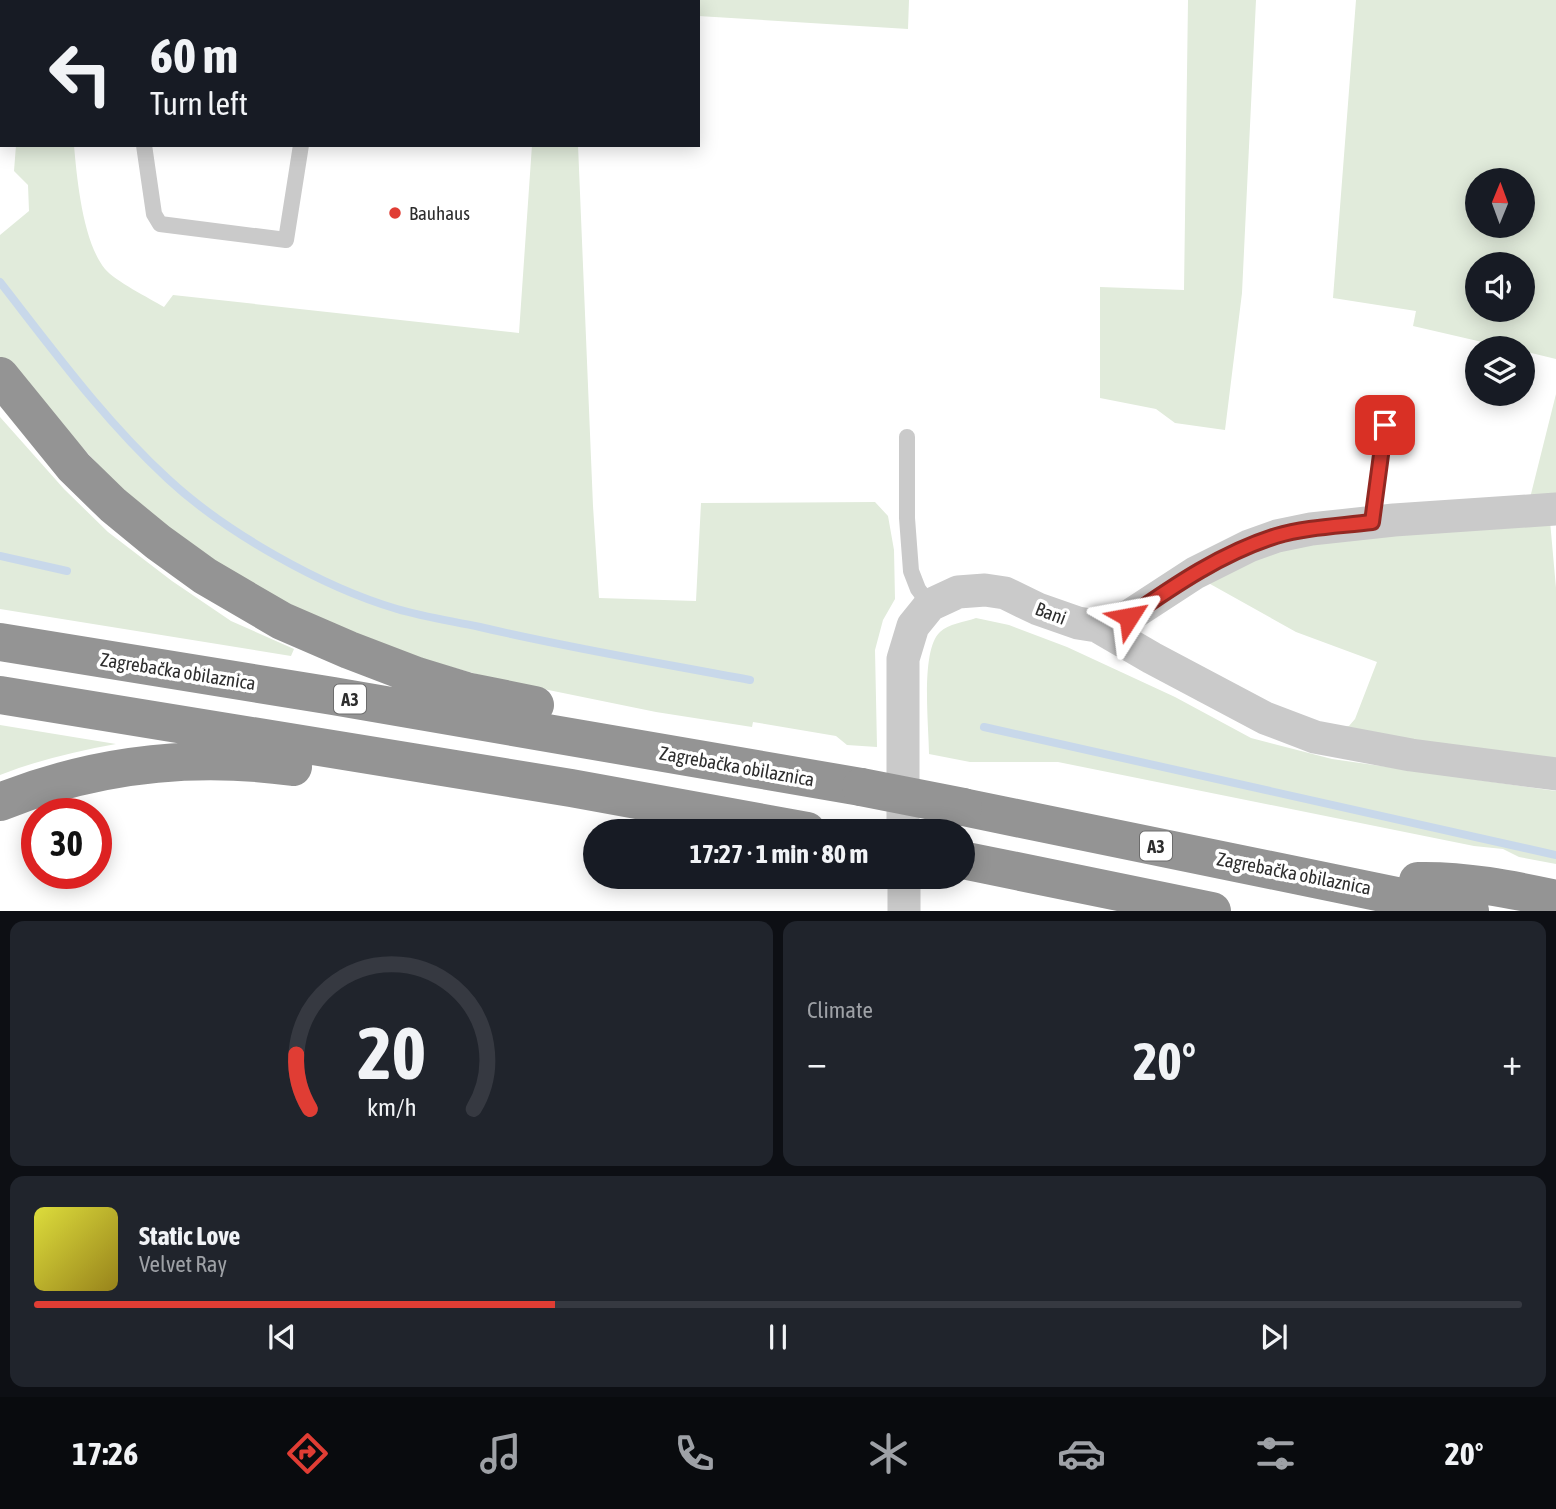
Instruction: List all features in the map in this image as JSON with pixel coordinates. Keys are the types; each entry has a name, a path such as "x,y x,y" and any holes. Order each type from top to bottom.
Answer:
{"highway":[{"path":"0,376 74,467 113,505 205,576 282,621 417,676 467,691 617,720 660,737 699,759"},
{"name":"Zagrebačka obilaznica","path":"0,642 861,787 1349,884 1470,911"},
{"path":"0,695 570,788 741,819"},
{"path":"0,802 77,775 123,766 209,760 269,764 471,793 520,793 570,788"},
{"path":"975,863 1212,911"},
{"path":"1349,884 1449,880 1491,885 1556,899"}],"street":[{"path":"1097,626 1129,617 1195,573 1277,536 1372,522 1556,509"},
{"name":"Bani","path":"930,605 958,592 985,590 1005,593 1078,623 1097,626 1253,712 1315,737 1411,755 1556,774"},
{"path":"903,819 903,659 913,626 930,605"},
{"path":"904,889 904,911"}],"lane":[{"path":"144,147 154,214 160,224 286,240 301,147"},
{"path":"1372,522 1385,425"},
{"path":"907,437 907,518 911,571 918,589 930,605"}],"green space":[{"path":"700,0 909,0 908,29 700,16"},
{"path":"1188,0 1256,0 1242,293 1225,430 1175,423 1156,409 1100,398 1100,287 1184,290"},
{"path":"1356,0 1556,0 1556,359 1535,354 1535,336 1465,338 1413,326 1416,311 1333,298"},
{"path":"16,147 74,147 82,210 97,257 116,279 164,307 173,295 519,333 532,147 578,147 599,598 696,601 701,503 875,502 888,516 894,550 895,599 883,620 875,650 877,747 847,745 836,736 753,722 752,727 656,712 494,679 359,641 240,583 147,517 0,359 0,235 29,211 28,185 14,171"},
{"path":"1556,394 1556,499 1529,502"},
{"path":"0,417 64,489 108,532 172,581 231,621 294,649 291,656 0,609"},
{"path":"1550,521 1556,588 1556,763 1426,746 1344,727 1349,726 1355,719 1377,662 1296,632 1203,580 1278,547"},
{"path":"976,618 1009,625 1067,647 1175,697 1251,738 1332,759 1556,791 1556,864 1519,857 1503,849 1474,846 1058,762 970,762 929,754 928,671 934,641 947,627"},
{"path":"0,725 116,744 58,756 0,775"}],"waterway":[{"path":"0,282 101,409 168,479 217,519 276,556 338,587 397,609 581,649 750,680"},
{"path":"0,556 67,571"},
{"path":"984,727 1556,855"}],"place":[{"name":"Bauhaus","path":"395,213"}],"route":[{"path":"1129,617 1195,573 1250,546 1277,536 1311,529 1372,522 1385,425"}]}
